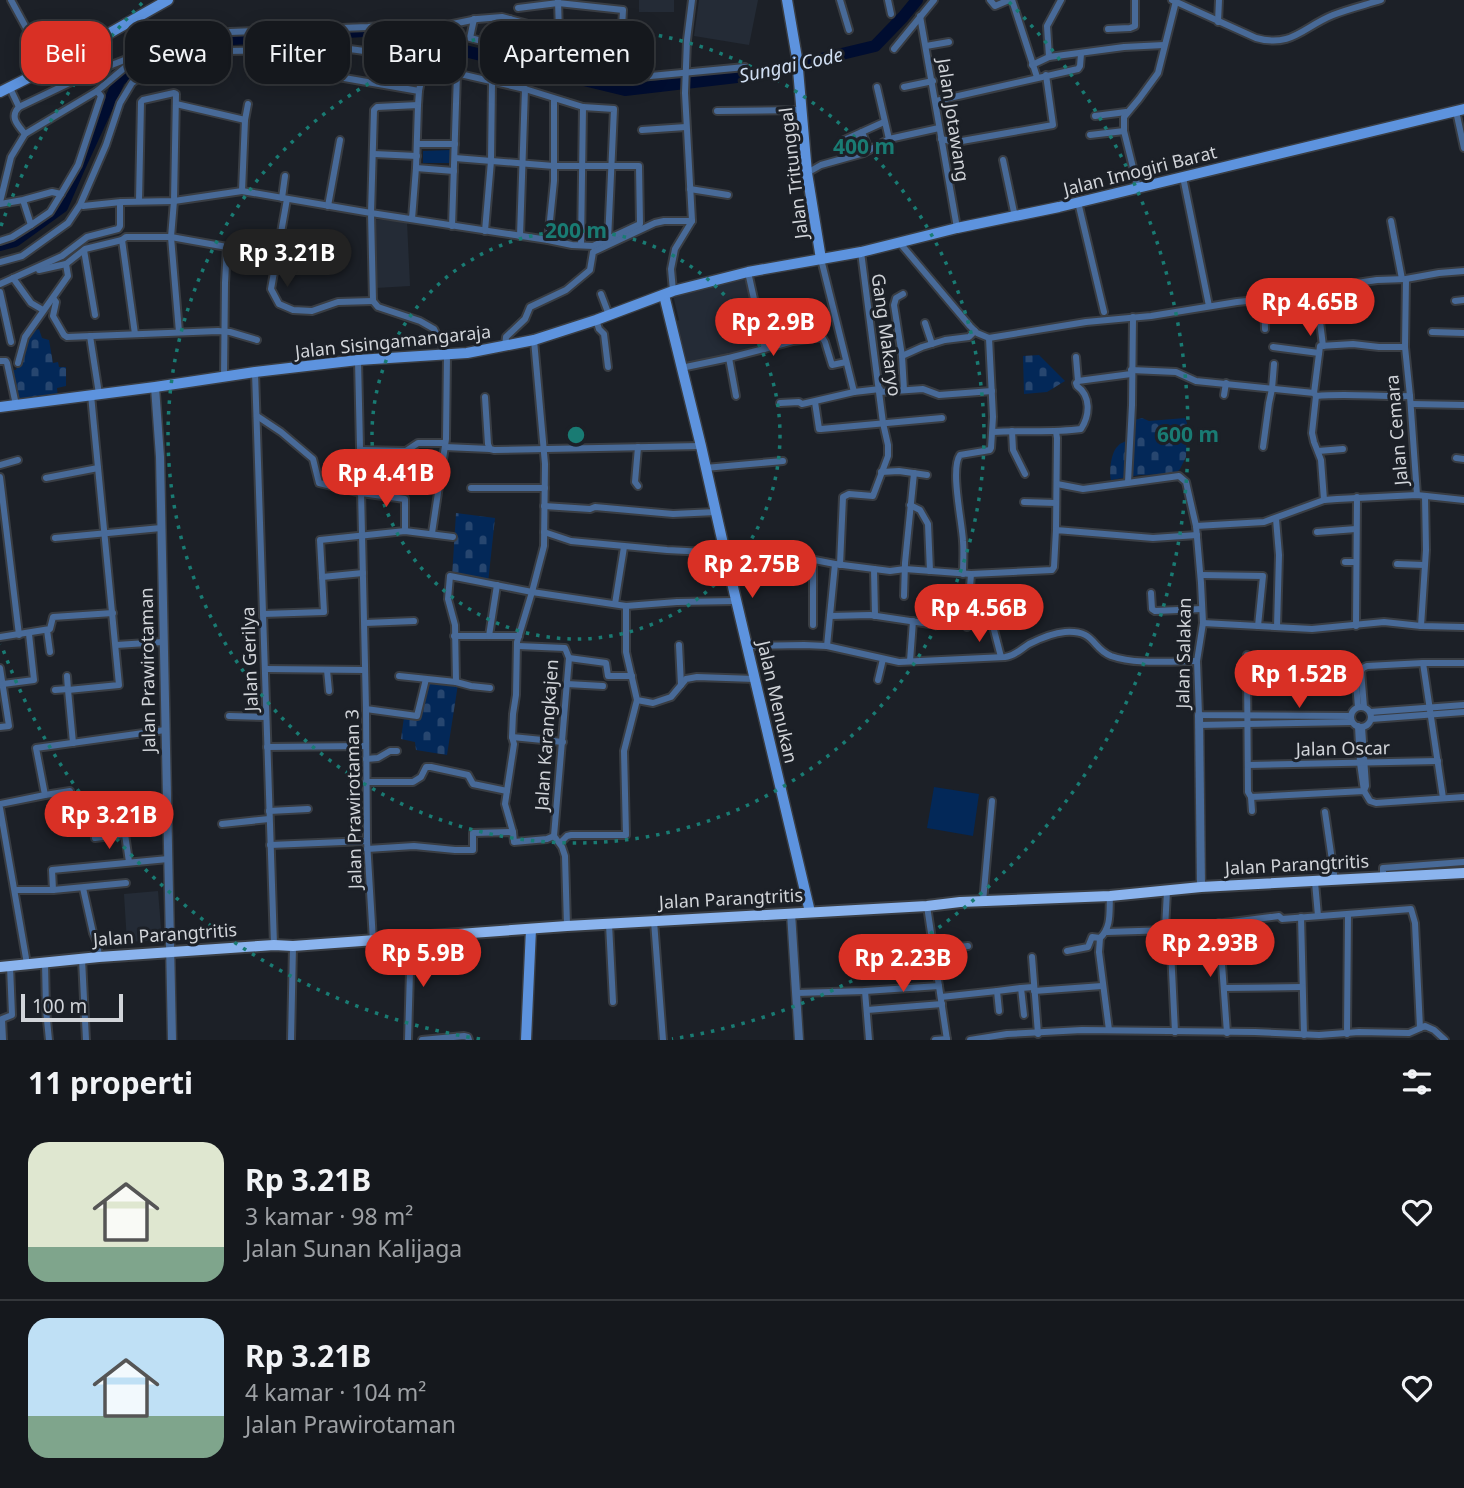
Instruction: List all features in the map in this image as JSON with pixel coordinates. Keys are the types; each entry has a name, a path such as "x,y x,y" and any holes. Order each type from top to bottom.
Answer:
{"main road":[{"path":"111,32 168,0"},
{"name":"Jalan Tritunggal","path":"787,0 797,58 807,173 821,259"},
{"path":"5,90 21,82"},
{"name":"Jalan Imogiri Barat","path":"821,259 1015,217 1460,109"},
{"name":"Jalan Sisingamangaraja","path":"0,407 358,360 467,353 534,340 668,293 748,272 821,259"},
{"name":"Jalan Menukan","path":"668,293 681,368 810,912"},
{"name":"Jalan Parangtritis","path":"5,967 99,957 373,941 567,926 1464,873"},
{"path":"526,1040 531,929"}],"street":[{"path":"11,0 24,21"},
{"path":"668,293 675,248 692,221 685,93 692,0"},
{"path":"840,0 849,30"},
{"path":"888,0 891,14"},
{"path":"894,49 934,0"},
{"path":"990,0 995,6 1011,0 1020,19 1037,77"},
{"path":"1049,58 1047,26 1061,0"},
{"path":"1108,29 1135,26 1135,0"},
{"path":"1138,188 1124,131 1124,117 1156,77 1174,0 1256,38 1282,41 1330,16 1381,0"},
{"path":"1218,22 1219,0"},
{"path":"518,8 558,2 623,10 622,21"},
{"path":"558,2 558,21"},
{"name":"Jalan Jotawang","path":"920,16 957,228"},
{"path":"231,32 391,24 439,27 474,19 502,17 517,21"},
{"path":"474,19 470,38 480,40"},
{"path":"926,46 949,42"},
{"path":"1032,65 1049,58 1124,47 1164,45"},
{"path":"231,51 335,47 425,60 419,91 412,219"},
{"path":"936,101 1079,68 1081,54"},
{"path":"654,76 745,67"},
{"path":"61,194 52,192 0,203 11,157 25,134 97,91 125,68"},
{"path":"941,139 956,142 1053,125 1046,75"},
{"path":"350,79 419,91"},
{"path":"904,87 933,81"},
{"path":"25,134 14,115 19,107 65,84"},
{"path":"0,262 22,256 68,223 80,205 106,145 120,103 131,84"},
{"path":"452,226 457,84"},
{"path":"485,231 491,161 492,84"},
{"path":"504,84 583,107 614,109 608,240"},
{"path":"877,87 890,139"},
{"path":"520,236 525,89"},
{"path":"5,90 19,107"},
{"path":"0,241 12,237 50,212 78,165 101,96 97,91"},
{"path":"139,201 141,102 174,93 174,201 171,237 179,332"},
{"path":"548,240 554,181 554,99"},
{"path":"176,104 245,120"},
{"path":"242,191 248,104"},
{"path":"418,105 375,108 371,213 373,301 378,307 420,321 434,329 447,355 445,445 432,533"},
{"path":"581,245 583,107"},
{"path":"1460,109 1464,148"},
{"path":"717,111 802,110"},
{"path":"1095,117 1128,111"},
{"path":"842,141 884,122"},
{"path":"642,130 687,127"},
{"path":"807,173 821,165 857,156 890,139 939,128"},
{"path":"1090,135 1124,131"},
{"path":"862,132 869,150"},
{"path":"328,206 340,139"},
{"path":"417,144 455,144"},
{"path":"374,154 416,156"},
{"path":"83,206 174,201 242,191 572,245 593,246 640,224 639,166 554,166 455,158"},
{"path":"1003,160 1015,217"},
{"path":"416,168 454,171"},
{"path":"285,176 285,198 271,289 279,304 293,310 312,311 338,302 373,301"},
{"path":"1182,177 1209,306"},
{"path":"690,189 728,195"},
{"path":"23,200 31,225"},
{"path":"0,284 62,256 86,237 118,229 121,202"},
{"path":"1078,202 1104,312"},
{"path":"505,346 506,337 525,319 530,307 566,290 590,270 593,252 655,223 692,221"},
{"name":"Jalan Cemara","path":"1391,221 1404,279 1405,347 1417,495"},
{"path":"33,270 66,264 84,250 122,240 126,236 171,237 227,247 277,260"},
{"path":"122,240 135,334"},
{"path":"899,242 973,333 989,342 1086,322 1151,316 1377,280 1464,271"},
{"path":"224,377 227,247"},
{"path":"84,250 95,315"},
{"name":"Gang Makaryo","path":"861,252 888,450 881,472"},
{"path":"821,259 854,392"},
{"path":"18,362 25,337 68,276 66,264"},
{"path":"748,272 764,349"},
{"path":"13,278 32,303 44,310"},
{"path":"1316,289 1321,349 1312,433 1322,466 1324,500"},
{"path":"0,292 11,342"},
{"path":"601,294 609,315"},
{"path":"903,294 897,298 894,305 904,390"},
{"path":"53,298 56,302 53,316 65,337 224,331 257,340"},
{"path":"1264,299 1265,329"},
{"path":"1455,301 1464,300"},
{"path":"1057,484 1083,489 1128,482 1133,317"},
{"path":"596,320 604,334 608,367"},
{"path":"925,323 932,344"},
{"path":"1432,332 1464,333"},
{"path":"902,356 932,344 973,333"},
{"path":"55,690 119,685 98,468 90,336"},
{"path":"681,368 793,341 822,337 832,365 846,362"},
{"path":"534,340 544,449 544,545 519,636 513,757 505,804 514,842 554,836"},
{"path":"967,627 967,574 956,484 956,462 960,455 990,450 993,432 989,342"},
{"path":"1273,347 1321,349 1353,344 1405,347"},
{"path":"993,432 1056,432 1081,429 1088,406 1085,393 1076,385 1079,381 1076,357"},
{"path":"729,358 736,396"},
{"name":"Jalan Prawirotaman 3","path":"358,360 365,623 367,845 373,941"},
{"path":"0,361 7,363 16,405"},
{"path":"1263,447 1274,364"},
{"name":"Jalan Gerilya","path":"255,372 274,945"},
{"path":"1079,381 1131,372 1176,373 1196,381 1315,395 1342,394 1464,405"},
{"path":"1224,395 1226,383"},
{"name":"Jalan Prawirotaman","path":"155,387 160,457 172,1040"},
{"path":"780,403 802,404 854,392 923,388 939,395 992,391"},
{"path":"485,397 490,449"},
{"path":"815,402 819,429 943,418"},
{"path":"257,416 313,459 319,482 361,493 405,499 405,531"},
{"path":"1012,431 1013,450 1025,474"},
{"path":"727,566 794,555 838,565 890,571 905,569 967,574 1052,570 1056,530 1056,432"},
{"path":"360,450 406,451 418,443 494,450 701,446"},
{"path":"638,447 635,482 638,486"},
{"path":"1318,452 1343,449"},
{"path":"0,465 18,460"},
{"path":"705,468 783,461"},
{"path":"46,478 98,468"},
{"path":"827,646 838,565 843,496 873,496 881,472 899,471 927,475"},
{"path":"904,596 914,473"},
{"name":"Jalan Salakan","path":"1128,482 1182,477 1186,482 1196,531 1203,623 1197,661 1201,887"},
{"path":"0,478 19,635"},
{"path":"471,488 545,488"},
{"path":"1056,530 1157,538 1264,522 1324,500 1417,495 1464,500"},
{"path":"1421,626 1426,550 1425,496"},
{"path":"1356,626 1357,497"},
{"path":"1024,502 1056,503"},
{"path":"910,505 920,510 928,524 930,571"},
{"path":"544,506 595,507 673,514 716,512"},
{"path":"1276,519 1279,555 1277,627"},
{"path":"54,538 161,528"},
{"path":"1317,533 1356,529"},
{"path":"263,614 324,612 320,540 405,531 453,537"},
{"path":"544,531 570,541 624,547 726,552"},
{"path":"615,604 624,547"},
{"path":"813,560 813,625"},
{"path":"1345,562 1356,562"},
{"path":"1397,564 1424,565"},
{"path":"874,569 875,616"},
{"path":"322,577 363,573"},
{"path":"1200,575 1263,576 1258,626"},
{"path":"456,682 454,619 448,598 450,576 626,606 736,601"},
{"path":"489,636 497,585"},
{"path":"1151,593 1152,609 1155,611 1202,609"},
{"path":"559,843 571,835 626,835 624,751 638,700 626,652 626,606"},
{"path":"0,637 47,630 52,628 53,617 113,613"},
{"path":"830,616 875,616 930,624"},
{"path":"992,617 1001,657"},
{"path":"365,623 414,621"},
{"path":"910,661 913,621"},
{"path":"1203,623 1312,629 1384,622 1464,627"},
{"path":"47,630 50,652"},
{"path":"748,646 827,646 899,662 1012,656 1032,643 1057,633 1068,632 1087,635 1112,656 1144,662 1197,661"},
{"path":"3,684 33,680 29,634"},
{"path":"454,636 519,636"},
{"path":"116,645 163,642"},
{"path":"679,645 681,685"},
{"name":"Jalan Karangkajen","path":"518,646 565,648 569,658 554,836 565,856 567,926"},
{"path":"1247,655 1248,792 1252,811"},
{"path":"569,658 606,663 608,676 632,676"},
{"path":"878,680 883,659"},
{"path":"1423,663 1443,798"},
{"path":"1247,671 1358,672 1367,666 1464,663"},
{"path":"0,668 9,726 0,727"},
{"path":"265,669 365,670"},
{"path":"327,670 329,691"},
{"path":"1199,715 1369,724 1358,672"},
{"path":"67,676 73,743"},
{"path":"399,676 489,688"},
{"path":"638,700 653,703 671,697 686,679 697,677 755,679"},
{"path":"366,709 417,716 426,679"},
{"path":"567,684 603,686"},
{"path":"1430,711 1464,705"},
{"path":"1464,712 1353,711 1364,791 1370,801 1376,803 1464,797"},
{"path":"229,716 266,717"},
{"path":"1199,725 1356,723"},
{"path":"45,795 36,748 165,730"},
{"path":"512,737 563,742"},
{"path":"267,747 366,746"},
{"path":"366,759 379,758 390,751 397,751"},
{"name":"Jalan Oscar","path":"1248,765 1438,761"},
{"path":"366,782 413,782 421,777 426,766 468,775 473,783 507,791"},
{"path":"27,964 0,806 70,791 75,827 94,821 95,838 125,834 128,862"},
{"path":"1251,797 1364,791"},
{"path":"983,902 992,801"},
{"path":"269,811 309,809"},
{"path":"1325,812 1335,881"},
{"path":"222,824 269,819"},
{"path":"270,845 414,846 473,850 473,832 513,832"},
{"path":"53,890 51,870 168,859"},
{"path":"1384,877 1383,867 1464,862"},
{"path":"1315,882 1318,916"},
{"path":"15,890 53,890 126,883"},
{"path":"83,888 99,957"},
{"path":"1167,891 1167,929 1175,1032"},
{"path":"1109,1030 1099,952 1100,938 1107,932 1109,924 1110,896"},
{"path":"926,906 947,1040 935,1040"},
{"path":"1107,932 1167,929 1279,916 1282,919 1348,915 1410,908 1415,923 1420,1028"},
{"path":"791,914 799,1040"},
{"path":"1347,1034 1348,915"},
{"path":"1301,917 1304,1035"},
{"path":"654,922 663,1040"},
{"path":"1219,923 1227,1033"},
{"path":"608,924 613,1002"},
{"path":"408,1040 411,937"},
{"path":"1067,951 1088,947 1093,937 1100,938"},
{"path":"291,1040 293,946"},
{"path":"933,950 968,946"},
{"path":"1032,957 1038,1034"},
{"path":"82,959 86,1040"},
{"path":"45,962 49,1040"},
{"path":"3,1040 2,1020 12,1015 5,967"},
{"path":"796,993 939,986"},
{"path":"867,1010 1021,988 1102,986"},
{"path":"1224,988 1302,987"},
{"path":"1021,988 1024,1015"},
{"path":"865,991 869,1040"},
{"path":"997,991 999,1011"},
{"path":"970,1040 1109,1030 1194,1031 1255,1036 1359,1036 1409,1033 1425,1026 1445,1040"},
{"path":"1126,1031 1126,1040"},
{"path":"1194,1031 1194,1040"},
{"path":"1057,1032 1057,1040"},
{"path":"422,1040 464,1036 469,1040"}],"shaded area":[{"path":"639,0 674,0 674,12 639,12"},
{"path":"699,0 758,0 749,45 694,36"},
{"path":"372,219 407,222 410,286 376,288"},
{"path":"745,279 763,348 684,366 674,322 679,320 673,295"},
{"path":"158,891 162,940 127,942 124,894"}],"green space":[{"path":"450,150 450,163 423,163 423,151"},
{"path":"39,329 42,338 49,340 53,363 58,362 59,367 66,367 66,386 57,388 58,398 17,403 9,370 16,370 32,331"},
{"path":"1039,355 1065,381 1047,392 1024,394 1023,356"},
{"path":"1142,418 1149,421 1185,418 1186,457 1180,469 1175,474 1140,475 1111,480 1110,467 1116,449 1128,440 1131,421"},
{"path":"456,513 495,518 488,583 452,577"},
{"path":"426,680 458,684 447,755 416,750 415,742 401,739 404,717 418,718"},
{"path":"934,787 979,794 973,836 927,828"}],"waterway":[{"name":"Sungai Code","path":"0,245 15,241 62,207 119,81 138,63 200,41 379,30 625,90 754,75 875,46 917,0"}]}
